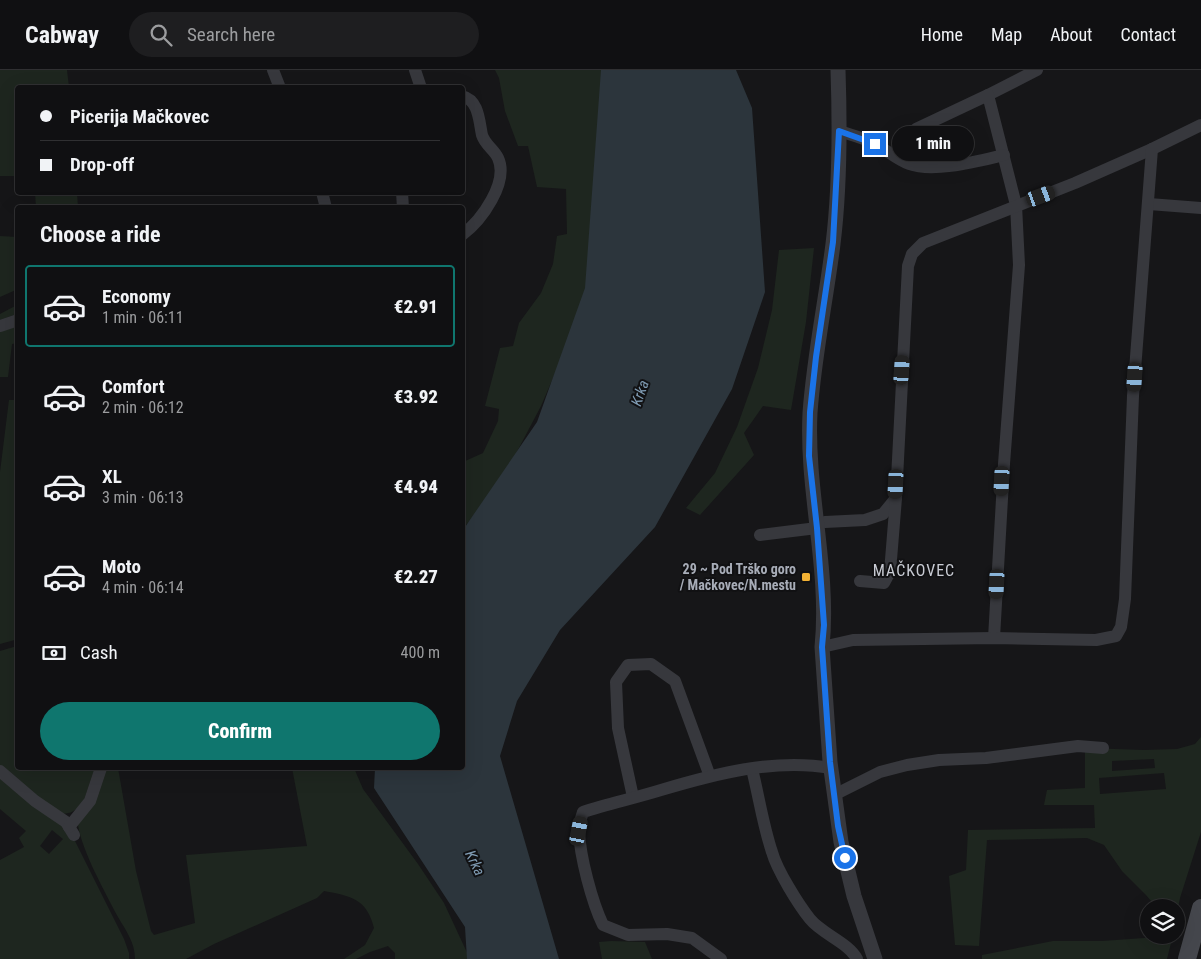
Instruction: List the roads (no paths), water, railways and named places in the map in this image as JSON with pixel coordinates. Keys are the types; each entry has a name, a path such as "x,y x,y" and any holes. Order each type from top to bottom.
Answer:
{"main road":[{"path":"1187,959 1201,908"}],"street":[{"path":"273,70 279,85"},
{"path":"415,70 420,85"},
{"path":"838,70 839,131 833,242 816,357 810,412 809,456 821,525 824,625 822,647 834,794 841,842 853,892 875,959"},
{"path":"916,129 1037,70"},
{"path":"988,95 1016,205 1019,265 1004,464 994,638"},
{"path":"465,97 474,105 479,115 483,139 497,156 500,172 497,190 489,204 479,218 465,232"},
{"path":"860,581 884,582 890,572 896,498 908,266 912,254 923,243 1075,183 1201,125"},
{"path":"839,131 875,144 910,164 952,166 1004,155"},
{"path":"822,647 854,640 1101,639 1116,636 1121,627 1125,599 1133,396 1152,149"},
{"path":"1149,204 1201,208"},
{"path":"0,326 15,321"},
{"path":"760,535 864,520 883,514 896,498"},
{"path":"633,797 618,728 616,682 628,665 651,664 675,681 708,771"},
{"path":"834,794 880,772 907,765 940,760 986,758 1078,746 1104,748"},
{"path":"721,959 692,938 667,934 628,935 603,925 594,907 584,860 579,831 583,812 696,779 752,769 811,765 831,768"},
{"path":"752,769 772,854 793,893 811,921 839,943 852,950 856,959"},
{"path":"0,771 72,831 90,801 100,770"}],"water":[{"name":"Krka","path":"601,70 736,70 752,108 765,292 732,389 655,527 560,630 517,701 500,756 559,959 467,959 465,927 374,788 375,770 465,770 465,527 537,422 585,288"}],"place":[{"name":"29 ~ Pod Trško goro / Mačkovec/N.mestu","path":"806,577"}],"district":[{"name":"MAČKOVEC","path":"914,570"}]}
